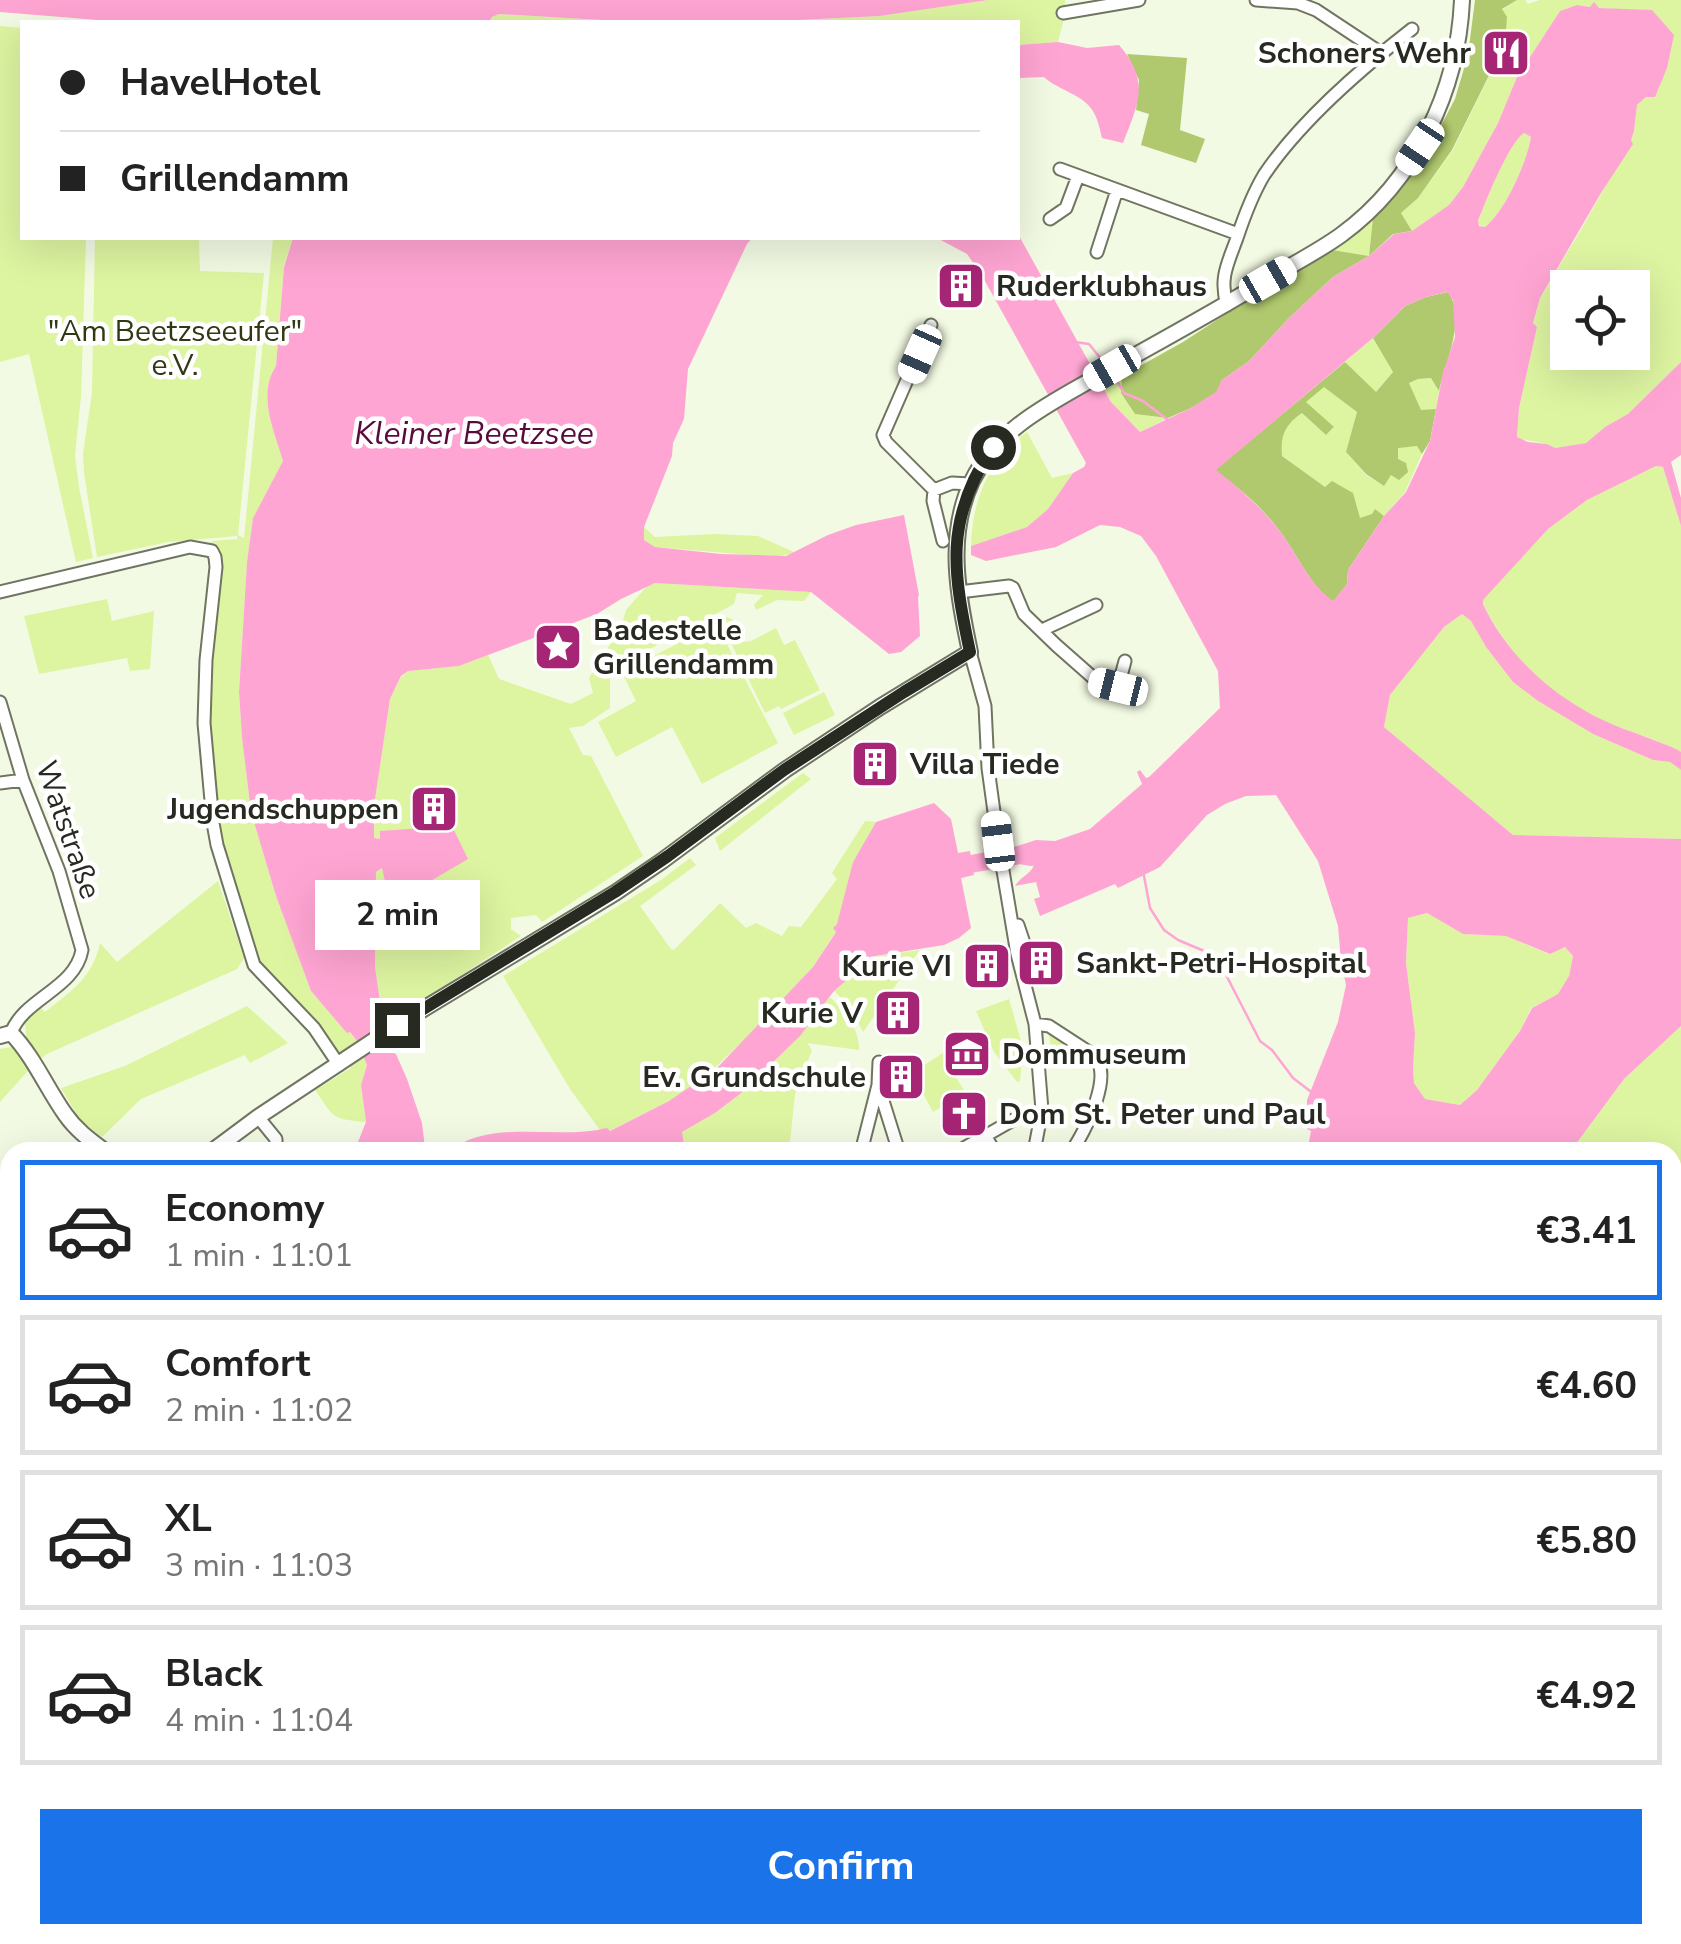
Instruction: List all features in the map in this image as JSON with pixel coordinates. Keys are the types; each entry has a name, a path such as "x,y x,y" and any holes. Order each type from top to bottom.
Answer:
{"main road":[{"path":"224,1142 397,1025 615,892 784,770 970,652 956,547 970,484 987,456 1004,435 1044,407 1227,304 1344,232 1384,196 1420,147 1444,95 1458,44 1462,0"},
{"path":"6,1034 28,1050 64,1114 93,1142"}],"street":[{"path":"1063,14 1139,0"},
{"path":"1256,0 1298,3 1316,10 1381,53"},
{"path":"1227,304 1222,288 1224,274 1262,178 1320,111 1381,53 1412,30"},
{"path":"1060,169 1238,234"},
{"path":"1050,219 1066,208 1078,176"},
{"path":"1097,252 1117,190"},
{"path":"931,325 883,434 886,442 934,490"},
{"path":"934,490 952,482 970,484"},
{"path":"934,490 943,542"},
{"path":"0,592 190,548 215,556 204,722 217,845 254,965 343,1062"},
{"path":"959,592 1009,586 1017,594 1024,614 1098,682 1118,687 1125,661"},
{"path":"1042,630 1096,605"},
{"path":"970,652 985,706 988,768 1017,954 1035,1024 1042,1110 1037,1142"},
{"name":"Watstraße","path":"0,702 82,950 73,973 6,1034"},
{"path":"0,783 23,780"},
{"path":"1035,1024 1049,1026 1099,1059 1102,1066 1093,1110 1078,1142"},
{"path":"864,1142 878,1085 879,1062"},
{"path":"878,1085 896,1142"},
{"path":"258,1116 276,1142"},
{"path":"976,1142 1014,1120"},
{"path":"986,1137 989,1142"}],"green space":[{"path":"988,0 1065,0 1066,11 1058,42 1020,45 1020,20 797,20 880,16"},
{"path":"1475,0 1517,0 1502,9 1507,17 1505,43 1452,150 1418,198 1401,213 1412,231 1393,234 1369,256 1373,218 1426,154 1455,99 1468,55"},
{"path":"1517,0 1528,4 1540,0 1681,0 1681,362 1628,415 1586,443 1555,448 1517,438 1519,408 1537,327 1533,323 1550,281 1550,370 1650,370 1650,270 1557,270 1631,140 1637,105 1646,97 1614,9 1599,8 1594,3 1591,7 1577,5 1560,11 1517,77 1498,123 1449,205 1412,231 1401,213 1418,198 1453,150 1505,43 1502,10"},
{"path":"499,14 602,20 491,20"},
{"path":"0,26 20,28 20,240 86,240 75,456 93,558 76,562 29,354 0,362"},
{"path":"1127,54 1187,58 1180,130 1205,139 1196,163 1141,145 1149,114 1136,110 1139,80"},
{"path":"1524,133 1531,137 1514,186 1493,220 1485,227 1479,225 1505,160"},
{"path":"1373,218 1369,256 1332,250"},
{"name":"\"Am Beetzseeufer\" e.V.","path":"95,240 199,240 200,271 264,273 238,535 244,538 273,240 292,240 284,265 276,366 270,377 267,401 283,461 253,518 239,692 242,738 251,812 311,991 357,1041 367,1065 361,1085 366,1122 335,1115 315,1090 351,1068 260,961 224,854 208,721 220,555 210,545 212,541 237,536 168,542 97,557 83,453 92,393"},
{"path":"1332,250 1369,256 1333,277 1249,361 1222,380 1217,392 1191,408 1168,418 1135,414 1121,393 1122,376"},
{"path":"1448,292 1455,327 1439,391 1431,378 1409,383 1421,410 1436,409 1430,441 1422,454 1417,446 1398,448 1398,459 1406,463 1408,472 1399,480 1391,475 1384,486 1366,474 1346,452 1357,412 1324,387 1306,402 1334,427 1326,435 1302,413 1285,431 1282,456 1325,487 1332,481 1353,493 1360,518 1375,509 1384,516 1348,570 1347,584 1333,602 1316,585 1268,517 1215,470 1345,362 1376,392 1393,372 1373,338 1405,306"},
{"path":"1373,338 1393,372 1375,393 1345,362"},
{"path":"1122,376 1121,393 1135,414 1168,418 1140,432 1111,402 1102,386"},
{"path":"1432,378 1439,391 1436,409 1421,411 1409,383"},
{"path":"1324,386 1357,412 1346,452 1366,475 1384,486 1398,459 1398,447 1418,446 1422,454 1405,492 1384,516 1375,509 1360,519 1281,455 1284,431 1302,413 1326,435 1334,428 1306,402"},
{"path":"1027,432 1052,478 1073,473 1048,509 1027,527 971,546 975,513 985,482 1002,454"},
{"path":"1656,466 1663,467 1681,526 1681,752 1589,714 1552,690 1505,641 1483,603 1548,529 1587,500"},
{"path":"644,527 655,537 758,536 796,553 774,557 655,547 644,540"},
{"path":"655,583 811,592 804,601 777,600 756,610 754,605 763,595 737,593 734,604 637,656 633,650 610,661 610,708 583,726 569,728 583,755 591,756 643,856 542,922 536,915 511,918 511,929 521,936 381,1027 375,967 376,872 382,868 380,831 380,839 374,838 374,806 390,699 401,677 408,671 459,666 488,655 499,679 571,704 593,693 589,678 621,627 626,610 647,586"},
{"path":"107,599 112,621 154,611 150,669 130,671 127,658 39,674 24,616"},
{"path":"1462,614 1513,682 1538,701 1593,734 1653,760 1670,762 1681,770 1681,839 1513,835 1384,727 1390,695 1444,627"},
{"path":"732,619 744,642 776,628 784,645 795,640 820,690 765,713 720,620"},
{"path":"716,623 778,743 702,784 672,727 616,757 598,722 636,701 622,673"},
{"path":"824,692 835,715 794,735 783,713"},
{"path":"803,773 811,779 720,851 715,838"},
{"path":"865,821 876,822 853,862 836,931 813,967 701,1081 609,1131 600,1130 570,1089 503,976 661,880 690,858 696,865 640,906 671,949 720,903 746,928 756,923 782,936 789,926 801,927 837,879 832,873"},
{"path":"218,881 244,958 237,969 47,1054 0,1102 0,1049 12,1047 26,1037 25,1019 39,1006 45,1012 80,983 92,966 100,943 117,962"},
{"path":"1427,913 1463,934 1506,936 1549,954 1565,947 1573,956 1569,977 1558,994 1531,1008 1520,1031 1477,1090 1460,1105 1425,1099 1414,1083 1415,1033 1406,963 1408,918"},
{"path":"921,950 896,967 900,979 863,1032 848,1004 834,991 875,956"},
{"path":"830,997 846,1014 859,1050 807,1043 812,1050 795,1094 790,1142 684,1142 682,1132 740,1094"},
{"path":"1009,999 1023,1048 1017,1082 994,1052 976,1011"},
{"path":"247,1006 288,1043 250,1063 245,1055 141,1099 102,1137 80,1120 61,1088 125,1066"},
{"path":"1681,1026 1681,1142 1577,1142 1624,1079"},
{"path":"1049,1035 1089,1057 1093,1068 1054,1066"},
{"path":"949,1049 962,1072 955,1076 966,1093 933,1112 912,1073"}],"water":[{"path":"0,0 988,0 880,16 797,20 602,20 499,14 490,20 98,20 0,12"},
{"path":"1594,2 1599,8 1652,10 1674,35 1655,97 1646,97 1637,105 1633,144 1556,270 1550,270 1550,281 1533,323 1537,327 1519,408 1517,437 1555,448 1586,443 1628,414 1681,362 1681,455 1671,462 1681,498 1681,526 1663,467 1656,466 1587,500 1548,529 1483,604 1518,657 1550,687 1605,721 1678,750 1681,770 1670,762 1653,760 1593,734 1538,701 1513,682 1462,614 1444,627 1390,695 1384,727 1513,835 1681,839 1681,1026 1624,1079 1577,1142 1309,1142 1307,1100 1338,1022 1346,985 1338,926 1318,861 1276,795 1246,796 1225,804 1207,815 1160,867 1118,888 1115,884 1040,916 1034,899 1040,897 1036,882 1015,886 1034,865 1029,861 1010,863 1008,849 1036,840 1055,841 1090,829 1142,784 1137,772 1149,777 1220,708 1218,671 1156,556 1141,536 1120,527 1100,525 1056,547 986,561 971,555 971,546 1027,527 1048,509 1073,473 1086,463 981,274 967,254 941,240 1020,238 1111,402 1140,432 1216,392 1222,380 1249,361 1333,277 1369,256 1394,234 1412,231 1449,205 1498,123 1517,77 1560,11 1577,5 1590,7","holes":["1524,133 1531,137 1525,160 1500,210 1485,227 1479,226 1498,174","1447,292 1453,300 1455,337 1443,372 1430,441 1406,492 1384,516 1348,570 1347,584 1333,601 1309,576 1268,517 1216,470 1373,338 1405,306","1427,913 1463,934 1506,936 1550,954 1565,947 1573,956 1569,976 1558,994 1532,1008 1477,1090 1460,1105 1425,1099 1414,1083 1415,1033 1406,963 1408,918"]},
{"path":"1058,42 1087,48 1119,45 1135,70 1139,92 1123,143 1102,138 1094,113 1078,97 1044,77 1020,78 1020,45"},
{"name":"Kleiner Beetzsee","path":"292,240 750,240 688,369 684,419 644,527 644,540 655,547 786,556 856,525 904,515 919,595 920,636 901,652 889,654 811,592 655,583 597,614 459,666 408,671 401,676 390,699 374,806 374,838 380,839 380,831 452,826 468,859 405,896 387,890 382,868 376,872 375,967 381,1008 377,1020 407,1079 424,1142 358,1142 366,1122 361,1085 367,1065 357,1041 311,991 251,812 239,692 253,518 283,461 267,401 270,377 276,366 284,267"},
{"path":"934,803 951,819 958,853 970,851 974,875 961,878 971,928 959,938 944,945 875,956 834,991 800,1036 740,1094 682,1132 684,1142 463,1142 504,1132 607,1128 610,1131 669,1101 716,1069 813,967 836,932 833,928 853,862 876,822"}],"waterway":[{"path":"1075,342 1089,344 1106,365"},
{"path":"1114,376 1124,393 1143,401 1168,420"},
{"path":"949,868 1020,855 1032,857"},
{"path":"1144,876 1150,908 1164,930 1209,953 1223,969 1260,1041 1310,1091"}],"place":[{"name":"Schoners Wehr","path":"1506,53"},
{"name":"Ruderklubhaus","path":"961,286"},
{"name":"Badestelle Grillendamm","path":"558,647"},
{"name":"Villa Tiede","path":"875,764"},
{"name":"Jugendschuppen","path":"434,809"},
{"name":"Sankt-Petri-Hospital","path":"1041,963"},
{"name":"Kurie VI","path":"987,966"},
{"name":"Kurie V","path":"898,1013"},
{"name":"Dommuseum","path":"967,1054"},
{"name":"Ev. Grundschule","path":"901,1077"},
{"name":"Dom St. Peter und Paul","path":"964,1114"}],"route":[{"path":"397,1025 615,892 784,770 970,652 962,617 956,547 970,484 993,447"}]}
